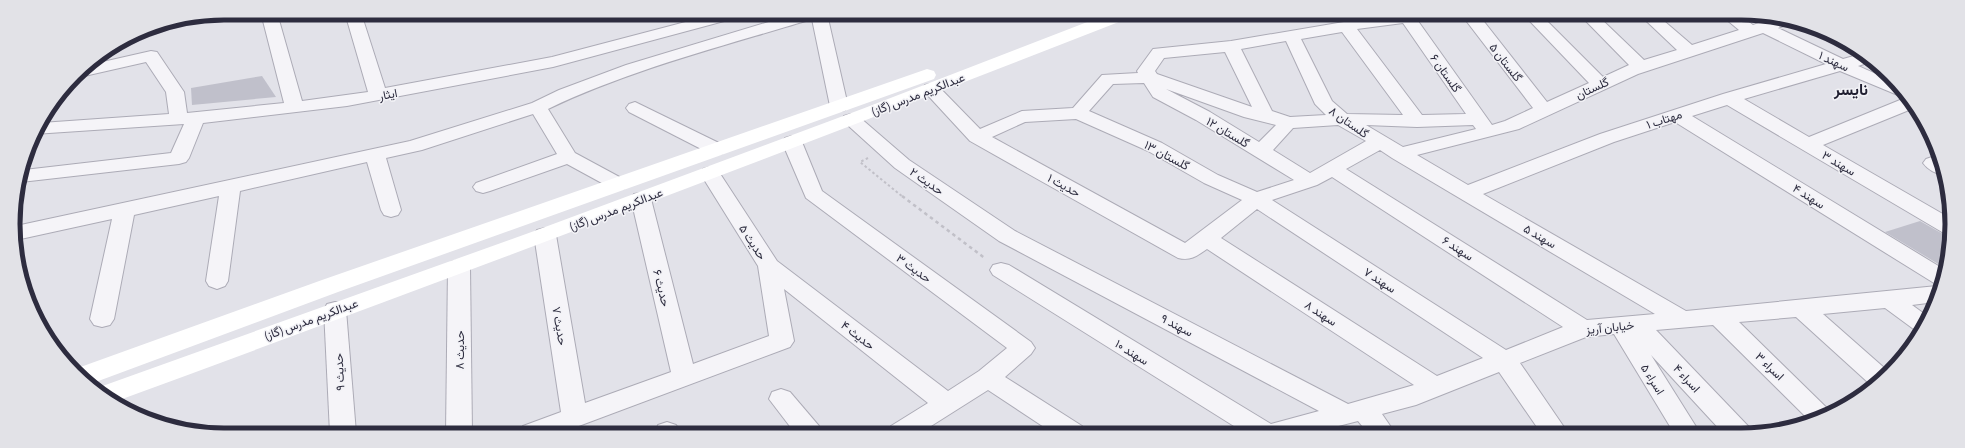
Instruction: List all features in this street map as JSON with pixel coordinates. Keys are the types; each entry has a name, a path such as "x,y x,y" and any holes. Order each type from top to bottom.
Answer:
{"street":[{"path":"271,20 295,108"},
{"path":"355,20 378,96"},
{"name":"ایثار","path":"44,128 188,119 295,108 378,96 553,62 710,20"},
{"path":"20,232 124,211 415,146 538,107 565,94 632,69 791,20"},
{"path":"821,20 845,113"},
{"name":"عبدالکریم مدرس (گاز)","path":"110,393 335,310 545,235 792,142 845,113 1083,20"},
{"name":"عبدالکریم مدرس (گاز)","path":"87,375 716,149 931,89 1108,20"},
{"path":"1151,78 1146,71 1159,53 1231,46 1382,20"},
{"name":"گلستان ۶","path":"1409,20 1482,125"},
{"name":"گلستان ۵","path":"1474,20 1544,110"},
{"path":"1537,20 1600,84"},
{"path":"1593,20 1641,67"},
{"path":"1654,20 1690,52"},
{"name":"سهند ۱","path":"1739,20 1894,89"},
{"name":"گلستان","path":"1399,154 1482,125 1512,125 1600,84 1641,67 1775,23"},
{"path":"1346,26 1417,121"},
{"name":"گلستان ۸","path":"1291,35 1324,104 1342,119 1399,154"},
{"path":"1231,46 1265,115"},
{"path":"26,176 180,158 188,119 175,92 151,56 91,70"},
{"name":"مهتاب ۱","path":"1466,193 1607,138 1729,98 1861,59"},
{"path":"976,137 1022,117 1078,113 1108,79 1151,78 1251,113 1265,115 1288,123 1342,119 1417,121 1482,125"},
{"name":"گلستان ۱۲","path":"1151,78 1160,93 1310,181"},
{"name":"حدیث ۱","path":"931,89 976,137 1186,253 1207,239"},
{"path":"1808,144 1900,97"},
{"name":"سهند ۳","path":"1729,98 1945,225"},
{"path":"538,107 568,157 618,184"},
{"path":"635,108 716,149"},
{"name":"حدیث ۲","path":"845,113 902,164 1007,236"},
{"name":"گلستان ۱۳","path":"1078,113 1155,148 1211,179 1256,199"},
{"name":"سهند ۴","path":"1677,115 1938,276"},
{"path":"1261,151 1288,123"},
{"name":"حدیث ۳","path":"792,142 812,194 1023,348 988,378"},
{"path":"1207,239 1256,199 1310,181 1379,142"},
{"name":"سهند ۵","path":"1399,154 1681,319"},
{"path":"375,155 391,210"},
{"path":"483,188 568,157"},
{"name":"سهند ۶","path":"1332,168 1583,329"},
{"name":"حدیث ۵","path":"684,376 782,341 769,266 710,173"},
{"path":"217,282 230,187"},
{"name":"حدیث ۶","path":"640,199 684,376"},
{"name":"سهند ۷","path":"1256,199 1504,360"},
{"path":"102,318 124,211"},
{"name":"حدیث ۷","path":"545,235 575,417"},
{"name":"سهند ۹","path":"1007,236 1355,412"},
{"name":"سهند ۸","path":"1207,239 1435,387"},
{"name":"حدیث ۸","path":"459,266 459,428"},
{"name":"حدیث ۴","path":"769,266 947,404"},
{"name":"سهند ۱۰","path":"1001,270 1257,428"},
{"name":"خیابان آریز","path":"1293,428 1407,398 1583,329 1890,300 1932,295"},
{"path":"1890,300 1920,323"},
{"path":"1801,308 1877,376"},
{"name":"حدیث ۹","path":"335,310 343,428"},
{"name":"اسراء ۳","path":"1717,316 1817,413"},
{"name":"اسراء ۵","path":"1628,324 1684,428"},
{"name":"اسراء ۴","path":"1628,324 1733,428"},
{"path":"1504,360 1552,428"},
{"path":"549,428 684,376"},
{"path":"908,428 988,378 1065,428"},
{"path":"781,399 806,428"},
{"path":"1355,412 1376,428"}],"path":[{"path":"886,149 860,162 932,220 1001,270"}],"building":[{"path":"262,76 276,97 192,105 191,88"},
{"path":"1920,221 1945,234 1941,265 1885,232"}],"district":[{"name":"نایسر","path":"1851,89"}]}
